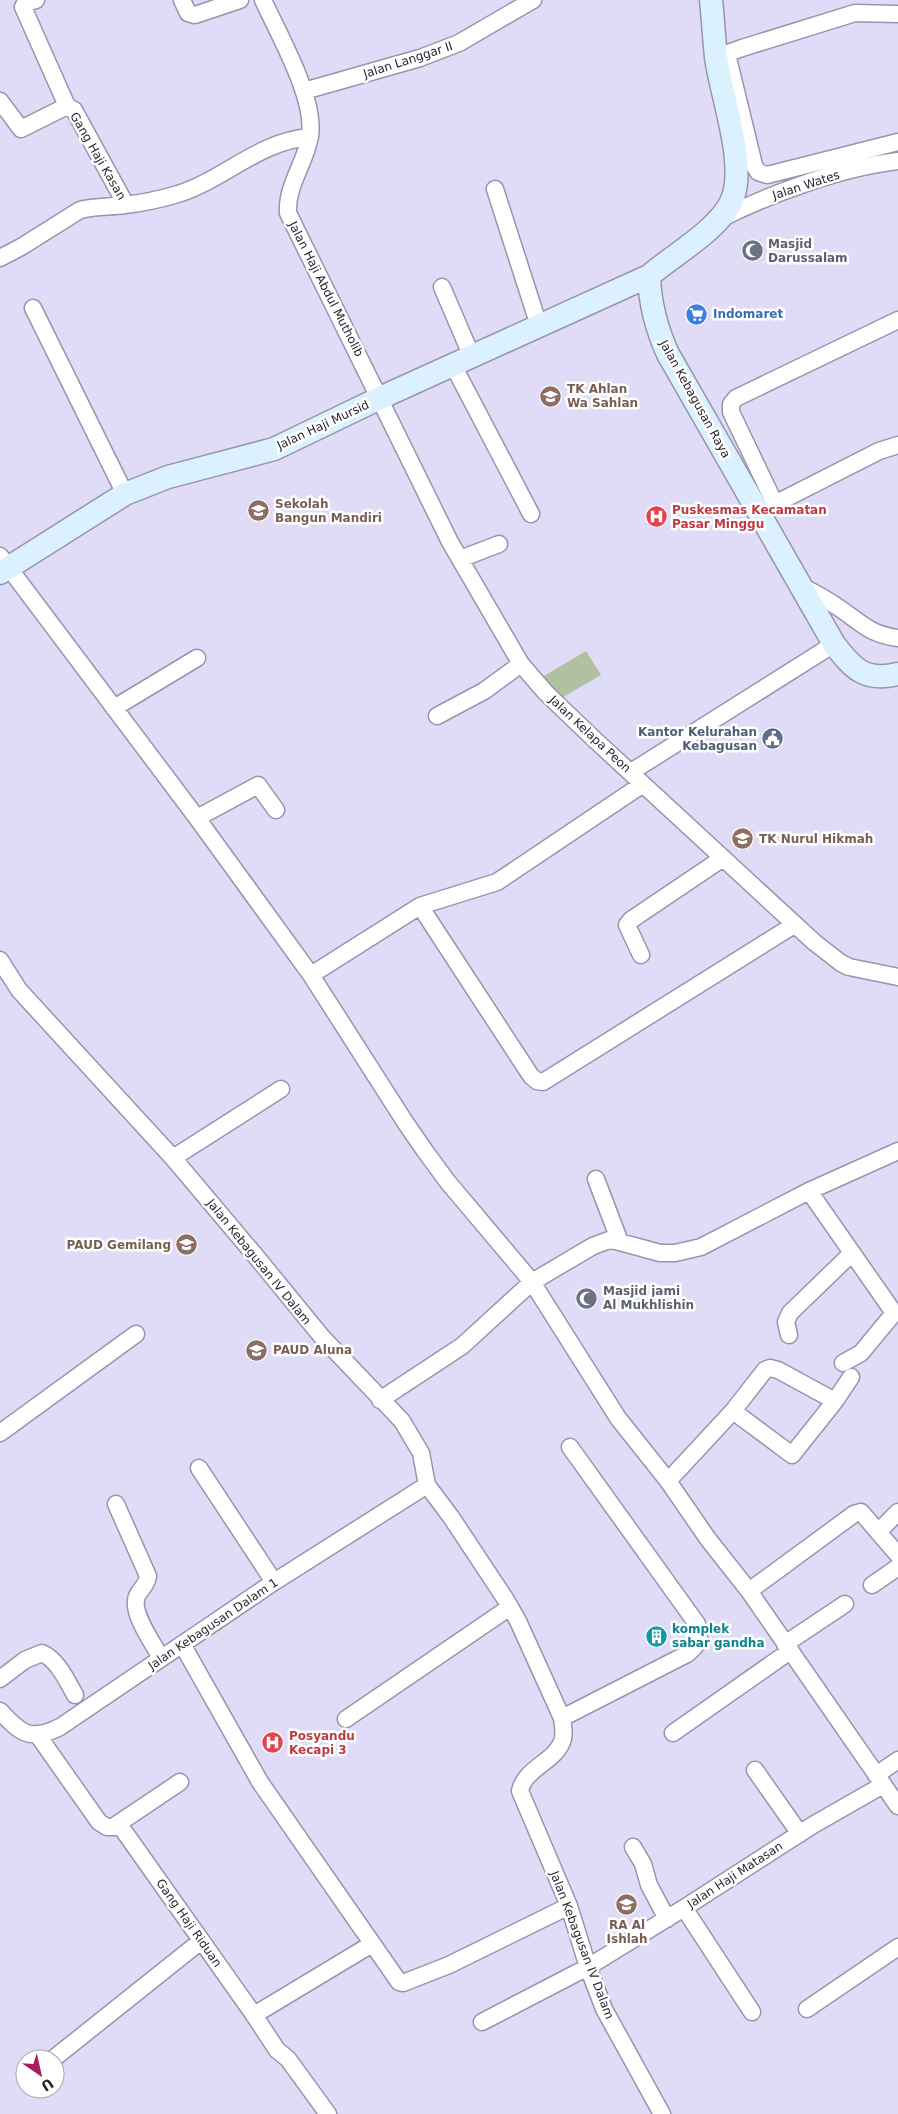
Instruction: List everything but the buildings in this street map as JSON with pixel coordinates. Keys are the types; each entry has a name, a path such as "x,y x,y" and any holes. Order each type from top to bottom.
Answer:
{"main road":[{"path":"649,276 718,220 732,200 736,159 711,0"},
{"name":"Jalan Haji Mursid","path":"3,565 125,494 168,477 274,449 380,398 649,276"},
{"name":"Jalan Kebagusan Raya","path":"649,276 650,300 660,336 767,508 801,586 834,644 848,662 861,672 882,678 898,674"}],"street":[{"path":"36,0 25,3 23,6 68,106"},
{"path":"182,0 188,13 195,15 240,0"},
{"name":"Jalan Haji Abdul Mutholib","path":"263,0 304,90 310,108 310,137 289,196 288,213 380,398"},
{"name":"Jalan Langgar II","path":"304,90 420,58 459,43 533,0"},
{"path":"898,14 856,13 721,56 754,165 762,174 766,175 898,142"},
{"name":"Gang Haji Kasan","path":"0,101 21,129 68,106 74,110 126,205"},
{"path":"0,258 80,210 90,207 126,205 150,201 185,191 274,144 294,138 310,137"},
{"name":"Jalan Wates","path":"718,220 752,203 791,189 860,167 898,161"},
{"path":"495,189 539,326"},
{"path":"442,287 463,361 532,514"},
{"path":"33,308 125,494"},
{"path":"898,320 736,398 732,404 731,412 767,508 879,450 898,445"},
{"name":"Jalan Kelapa Peon","path":"380,398 460,559 521,664 546,693 794,925 841,963 860,970 898,977"},
{"path":"460,559 498,544"},
{"path":"3,565 197,818 311,975 404,1122 447,1181 532,1282 618,1418 668,1481 708,1539 749,1591 898,1806"},
{"path":"801,586 837,606 871,631 882,636 898,638"},
{"path":"631,772 834,644"},
{"path":"114,708 197,658"},
{"path":"437,716 490,687 521,664"},
{"path":"311,975 420,906 497,882 644,784"},
{"path":"197,818 258,785 276,810"},
{"path":"641,955 627,925 631,920 723,858"},
{"path":"420,906 537,1082 543,1082 794,925"},
{"name":"Jalan Kebagusan IV Dalam","path":"0,960 19,990 172,1158 254,1254 309,1323 380,1400 402,1421 421,1453 427,1485 451,1517 510,1607 562,1718 564,1733 562,1742 556,1751 522,1782 520,1791 569,1906 588,1967 604,2009 659,2113"},
{"path":"172,1158 281,1089"},
{"path":"380,1400 462,1346 532,1282 593,1246 609,1240 660,1253 675,1254 690,1250 898,1151"},
{"path":"596,1179 620,1242"},
{"path":"733,1411 792,1455 834,1401 847,1370 894,1313 852,1253 813,1190"},
{"path":"813,1190 898,1313"},
{"path":"789,1335 786,1322 790,1313 852,1253"},
{"path":"0,1433 136,1334"},
{"path":"668,1481 733,1411 761,1374 770,1368 778,1370 834,1401"},
{"path":"562,1718 687,1654 697,1646 700,1635 697,1624 570,1447"},
{"path":"199,1468 274,1582"},
{"name":"Jalan Kebagusan Dalam 1","path":"37,1734 47,1734 60,1727 274,1582 427,1485"},
{"path":"116,1504 148,1576 148,1582 137,1596 135,1605 138,1617 161,1658"},
{"path":"749,1591 854,1514 861,1512 898,1555"},
{"path":"878,1532 898,1512"},
{"path":"872,1585 898,1568"},
{"path":"673,1733 845,1604"},
{"path":"346,1719 510,1607"},
{"path":"182,1644 260,1782 396,1980 403,1983 449,1965 569,1906"},
{"path":"0,1678 25,1660 42,1653 54,1661 75,1695"},
{"path":"0,1711 17,1729 26,1734 37,1734"},
{"name":"Gang Haji Riduan","path":"37,1734 99,1822 108,1827 121,1827 277,2050 288,2059 328,2114"},
{"name":"Jalan Haji Matasan","path":"482,2022 588,1967 667,1919 800,1834 879,1780 898,1760"},
{"path":"755,1770 800,1834"},
{"path":"116,1826 180,1782"},
{"path":"633,1847 643,1864 649,1885 667,1919"},
{"path":"684,1908 752,2012"},
{"path":"65,2049 201,1941"},
{"path":"254,2015 372,1944"},
{"path":"807,2009 898,1947"}],"green space":[{"path":"586,651 601,675 558,700 544,676"}],"place":[{"name":"Masjid Darussalam","path":"752,251"},
{"name":"Indomaret","path":"697,314"},
{"name":"TK Ahlan Wa Sahlan","path":"551,396"},
{"name":"Sekolah Bangun Mandiri","path":"259,511"},
{"name":"Puskesmas Kecamatan Pasar Minggu","path":"656,517"},
{"name":"Kantor Kelurahan Kebagusan","path":"773,739"},
{"name":"TK Nurul Hikmah","path":"743,839"},
{"name":"PAUD Gemilang","path":"187,1245"},
{"name":"Masjid jami Al Mukhlishin","path":"587,1298"},
{"name":"PAUD Aluna","path":"257,1350"},
{"name":"komplek sabar gandha","path":"656,1636"},
{"name":"Posyandu Kecapi 3","path":"273,1743"},
{"name":"RA Al Ishlah","path":"627,1904"}]}
